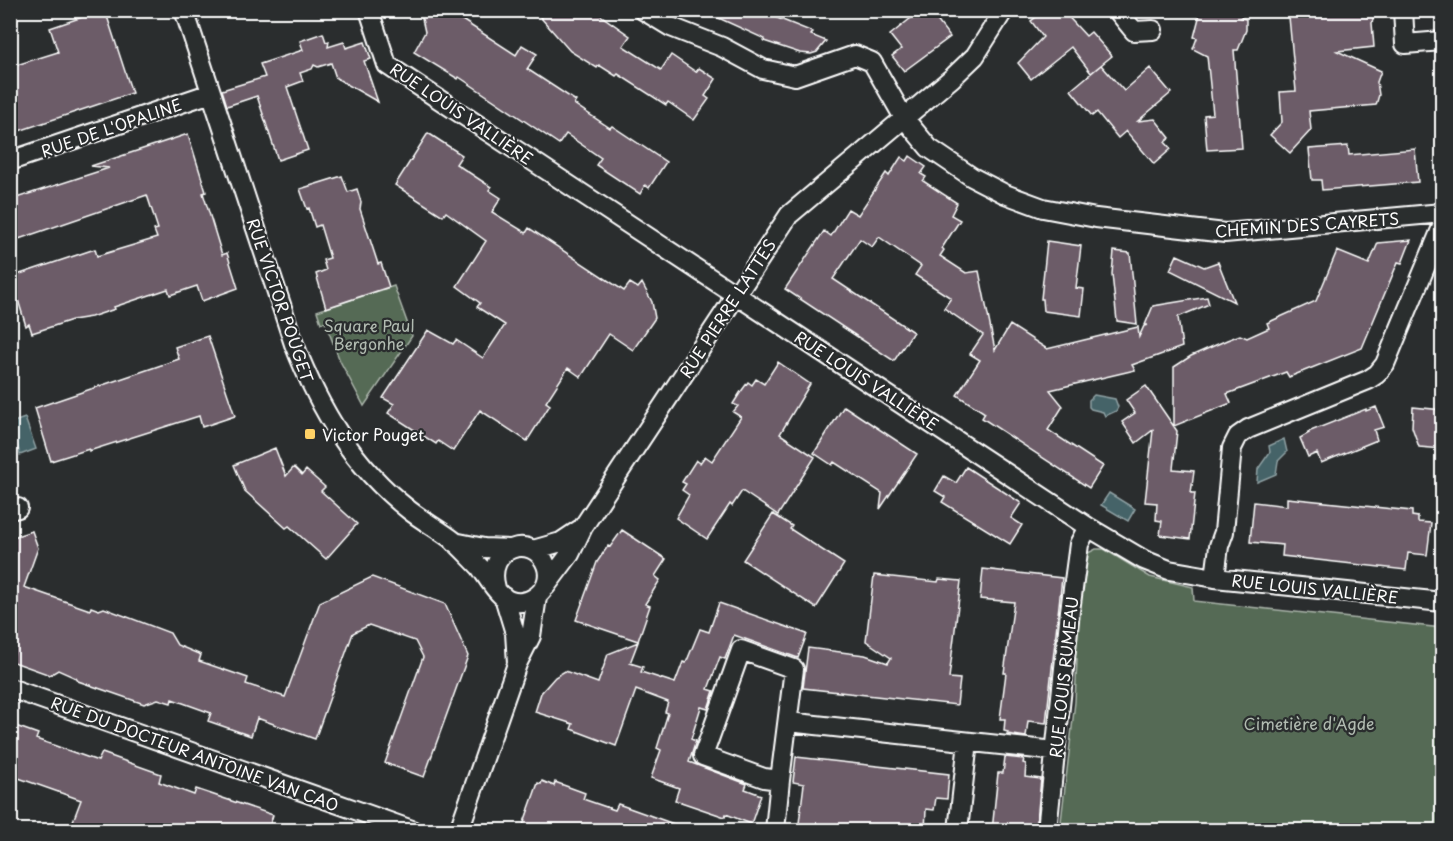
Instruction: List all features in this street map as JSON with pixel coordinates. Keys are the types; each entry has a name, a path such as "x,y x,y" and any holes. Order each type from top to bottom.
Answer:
{"street":[{"name":"RUE VICTOR POUGET","path":"184,10 309,384 330,422 355,457 385,489 454,542 479,567 500,593"},
{"name":"RUE LOUIS VALLIÈRE","path":"369,10 387,65 1088,526 1144,560 1169,570 1215,578 1443,602"},
{"name":"CHEMIN DES CAYRETS","path":"643,10 671,27 722,47 763,69 795,76 855,55 872,62 904,118 930,148 972,177 1005,194 1043,208 1225,233 1443,213"},
{"name":"RUE PIERRE LATTES","path":"459,831 517,664 531,636 541,593 570,554 583,527 736,294 789,215 952,78 975,56 1004,10"},
{"path":"1117,10 1134,31 1153,30"},
{"path":"1402,10 1406,44 1443,41"},
{"name":"RUE DE L'OPALINE","path":"10,160 211,93"},
{"path":"1215,578 1219,546 1224,532 1232,448 1238,436 1248,429 1368,380 1377,374 1385,364 1443,227"},
{"name":"RUE LOUIS RUMEAU","path":"1047,831 1070,610 1079,544 1088,526"},
{"name":"RUE PIERRE LATTES","path":"533,550 561,542 583,527"},
{"name":"RUE VICTOR POUGET","path":"454,542 483,548 510,549"},
{"path":"522,547 533,550 542,556 547,567 548,578 541,593 526,602 515,602 500,593 492,577 494,565 500,555 510,549 522,547"},
{"name":"RUE PIERRE LATTES","path":"500,593 515,633 517,664"},
{"path":"776,831 794,669 741,650 703,756 764,778 780,780"},
{"name":"RUE DU DOCTEUR ANTOINE VAN CAO","path":"10,688 412,831"},
{"path":"788,722 1055,752"},
{"path":"958,831 968,742"}],"green space":[{"name":"Square Paul Bergonhe","path":"394,286 412,336 364,406 340,361 325,322 321,323 317,311"},
{"name":"Cimetière d'Agde","path":"1096,549 1104,549 1150,577 1193,587 1194,601 1442,628 1442,830 1060,830 1075,702 1077,659 1071,659 1086,554"}],"water":[{"path":"1094,395 1115,399 1118,407 1116,411 1105,416 1103,412 1091,409 1089,400"},
{"path":"25,418 36,449 20,455 11,423"},
{"path":"1284,439 1287,452 1278,461 1276,474 1257,482 1258,469 1270,452 1269,446"},
{"path":"1109,493 1135,509 1128,521 1101,505"}],"building":[{"path":"105,10 132,93 10,134 10,67 58,52 50,28"},
{"path":"420,10 465,10 459,18 516,55 522,45 537,54 527,69 576,101 574,104 666,162 649,188 645,185 640,194 596,165 601,158 566,134 559,144 459,77 458,79 414,52 425,32"},
{"path":"534,10 593,10 630,36 623,46 661,70 671,55 696,72 699,68 716,79 705,96 709,99 694,120 668,102 666,105 618,74 616,76 599,65 597,68 570,51"},
{"path":"701,10 778,10 775,17 813,32 811,35 826,41 817,52 800,53 764,41 765,39"},
{"path":"921,10 929,10 950,37 904,71 892,56 901,49 890,35"},
{"path":"1201,10 1243,10 1241,18 1246,19 1246,30 1238,50 1234,50 1242,148 1207,150 1204,115 1213,114 1207,56 1193,49"},
{"path":"1326,10 1375,10 1372,23 1374,47 1337,51 1381,71 1377,82 1379,95 1376,105 1309,111 1311,130 1290,153 1270,135 1282,122 1280,92 1296,91 1289,17 1325,13"},
{"path":"1044,11 1063,11 1086,36 1091,32 1112,56 1091,73 1071,47 1031,79 1018,63 1043,37 1031,21"},
{"path":"323,33 326,42 329,41 328,47 344,42 346,48 365,42 371,59 364,61 378,102 336,78 331,63 318,67 314,65 312,69 300,73 303,81 287,87 308,150 278,160 257,96 227,106 222,90 265,77 260,64 303,50 300,41"},
{"path":"1101,65 1124,91 1150,68 1171,93 1138,121 1155,119 1170,138 1165,142 1171,149 1154,164 1126,131 1118,138 1097,112 1092,116 1071,90"},
{"path":"428,133 462,155 456,164 491,187 489,190 501,198 492,212 526,233 529,228 624,291 630,283 638,288 642,283 652,302 655,318 633,350 609,334 581,377 568,368 546,402 550,405 527,441 480,410 453,451 438,441 436,444 388,413 394,404 383,398 428,330 453,344 456,340 483,358 505,325 477,307 480,303 457,286 486,241 446,212 443,216 395,185"},
{"path":"188,134 222,255 227,253 238,288 202,301 197,286 170,295 168,289 91,317 72,320 32,333 29,324 26,326 11,277 95,249 97,256 157,238 154,230 158,229 147,195 10,242 10,200 109,168 91,166"},
{"path":"1348,146 1349,155 1415,149 1418,182 1322,190 1321,180 1312,180 1309,149"},
{"path":"910,156 926,167 921,174 926,177 923,181 957,203 951,215 960,220 942,248 944,250 940,256 966,273 979,271 995,350 1010,325 1047,349 1138,327 1139,337 1144,326 1148,325 1145,325 1153,306 1207,297 1209,304 1178,317 1182,347 1132,365 1135,370 1050,390 1063,406 1048,430 1103,466 1089,488 982,418 985,413 957,395 980,360 970,354 983,335 944,308 951,298 915,275 921,266 879,237 872,247 860,239 833,279 913,332 894,361 785,289 824,231 831,236 848,209 858,215 886,173 889,176 901,157 907,161"},
{"path":"342,176 348,192 357,189 361,202 360,209 378,264 381,263 389,287 326,308 316,274 326,270 323,260 330,258 320,225 315,227 300,189"},
{"path":"1411,240 1402,263 1398,262 1362,348 1289,377 1286,372 1227,394 1231,403 1174,426 1174,367 1191,356 1227,340 1240,335 1247,338 1269,328 1267,323 1316,301 1337,251 1369,264 1378,243"},
{"path":"1047,241 1081,246 1076,288 1084,289 1081,316 1044,311 1043,299 1041,299"},
{"path":"1114,251 1130,253 1137,324 1117,321 1112,274"},
{"path":"1177,255 1204,267 1218,262 1234,302 1170,270"},
{"path":"208,336 235,416 202,427 199,416 51,461 35,408 179,359 175,347"},
{"path":"778,362 810,384 780,434 815,457 778,515 742,491 732,506 730,504 707,539 676,518 689,495 682,490 686,484 682,482 696,460 700,463 705,456 712,461 741,417 733,412 738,406 733,404 748,382 752,385 756,379 764,384"},
{"path":"1146,386 1177,431 1173,469 1194,471 1191,493 1195,493 1190,539 1160,535 1162,521 1156,520 1157,503 1145,502 1153,430 1136,443 1122,422 1135,413 1126,400"},
{"path":"844,406 917,454 880,509 882,493 834,462 832,465 814,453"},
{"path":"1376,407 1384,427 1374,430 1377,440 1321,463 1317,453 1308,457 1300,438 1308,432"},
{"path":"1413,407 1443,410 1443,449 1419,447 1412,427"},
{"path":"275,448 286,476 294,467 302,475 306,470 325,487 321,491 357,524 326,559 289,526 286,528 245,491 234,465"},
{"path":"966,467 1021,503 1011,518 1022,525 1010,544 942,502 945,497 935,491 944,476 956,483"},
{"path":"1287,498 1412,511 1412,516 1418,517 1418,522 1431,523 1427,555 1408,553 1406,570 1282,556 1283,545 1250,542 1254,502 1287,506"},
{"path":"773,514 792,526 790,529 844,564 816,608 743,560"},
{"path":"622,530 666,559 655,576 660,580 645,604 650,606 638,641 576,620 597,562"},
{"path":"32,531 38,548 24,587 90,610 91,607 99,610 104,608 170,633 177,645 201,655 199,661 248,678 246,684 285,697 320,602 372,577 445,604 468,656 424,777 385,763 423,657 415,641 369,625 353,633 315,739 257,718 251,736 208,721 211,713 172,699 171,703 158,699 144,704 78,681 58,670 50,675 11,661 14,653 10,652 10,538"},
{"path":"983,569 1062,578 1046,723 1028,721 1026,737 1007,734 1008,732 1004,731 1005,719 1000,719 1014,602 980,599"},
{"path":"874,575 938,582 939,579 961,581 949,678 960,679 957,705 803,688 808,648 865,655 888,663 891,658 866,641"},
{"path":"719,603 807,634 798,658 734,635 725,659 720,657 708,689 714,691 708,709 701,707 691,739 696,741 689,762 747,784 745,789 761,795 751,824 726,814 725,817 675,800 679,788 651,778 661,750 657,748 668,713 665,712 668,702 636,690 616,746 571,729 573,724 535,712 541,693 555,677 565,671 598,683 608,654 638,642 630,663 643,667 641,672 675,683 700,629 709,632"},
{"path":"10,724 38,734 36,739 98,761 102,753 161,774 159,782 194,795 196,789 273,815 268,831 73,831 76,822 73,821 81,800 10,775"},
{"path":"796,757 949,774 947,799 936,798 934,810 926,809 925,831 798,831 804,784 793,782"},
{"path":"1005,757 1024,759 1025,777 1041,779 1036,831 992,831 998,773 1003,773"},
{"path":"542,781 554,786 555,782 585,793 583,799 615,810 618,804 685,828 684,831 521,831 538,783 541,784"}],"place":[{"name":"Victor Pouget","path":"310,434"}]}
